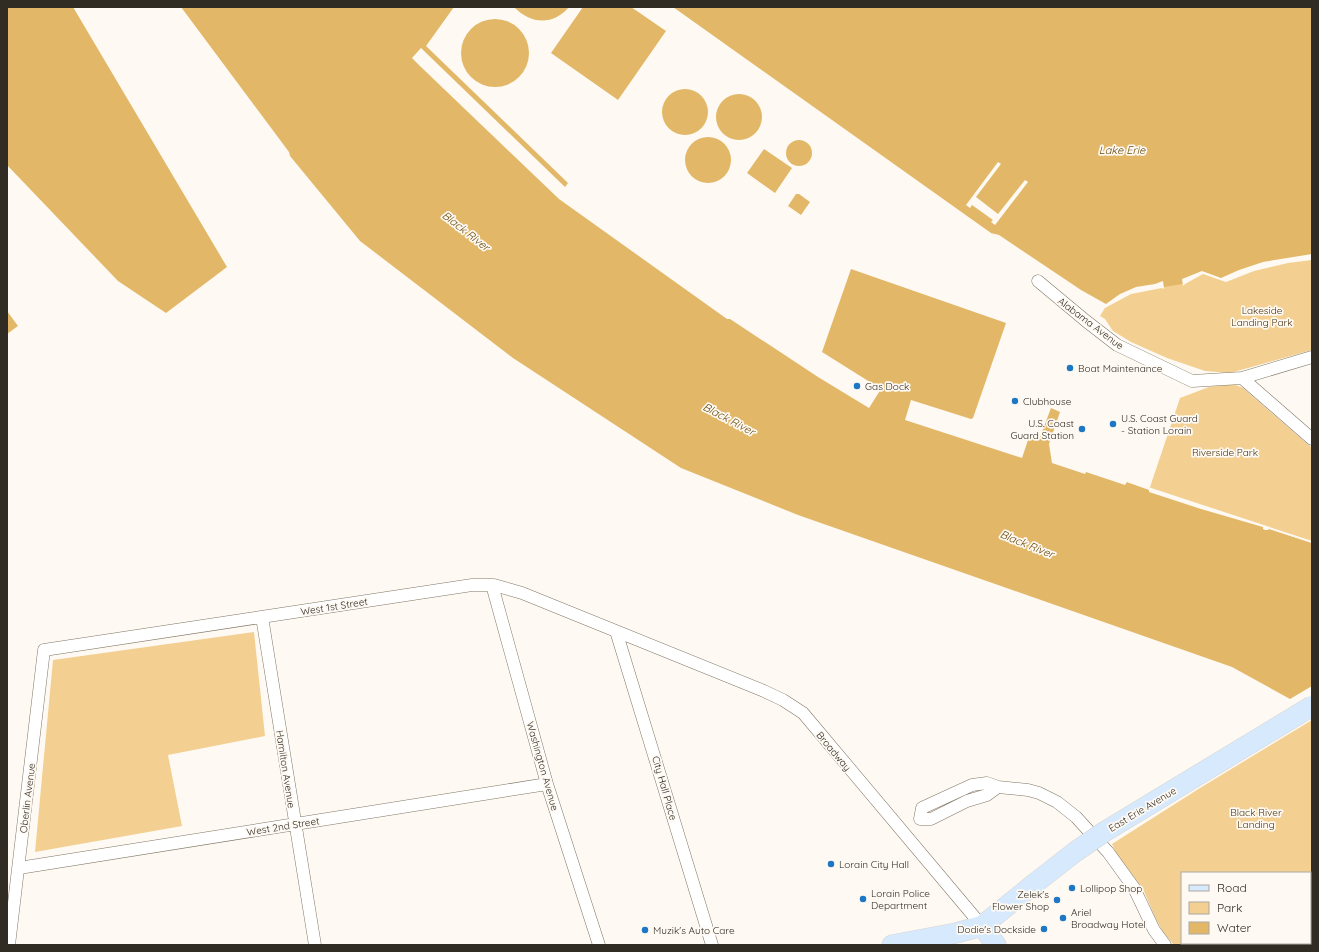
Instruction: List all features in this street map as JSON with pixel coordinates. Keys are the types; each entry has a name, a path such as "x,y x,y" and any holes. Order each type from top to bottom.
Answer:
{"main road":[{"name":"East Erie Avenue","path":"982,926 1075,852 1104,832 1312,706"},
{"path":"892,945 956,933 982,926"},
{"name":"Broadway","path":"982,926 996,945"}],"street":[{"name":"Alabama Avenue","path":"1038,281 1117,345 1192,381 1242,378 1312,357"},
{"path":"1242,378 1312,439"},
{"name":"West 1st Street","path":"44,650 472,585 492,585 522,593 616,631"},
{"name":"Washington Avenue","path":"492,585 547,784 599,945"},
{"name":"Hamilton Avenue","path":"262,617 315,945"},
{"name":"Broadway","path":"616,631 764,691 803,713 982,926"},
{"name":"City Hall Place","path":"616,631 712,945"},
{"name":"Oberlin Avenue","path":"9,945 44,650"},
{"path":"903,832 920,819 922,808 972,785 987,782 998,787 1028,790 1039,793 1057,802 1076,817 1105,848 1134,888 1154,930 1165,945"},
{"name":"West 2nd Street","path":"18,868 547,784"}],"green space":[{"name":"Lakeside Landing Park","path":"1312,258 1312,350 1230,373 1205,371 1167,358 1131,342 1113,331 1105,319 1100,316 1106,306 1130,292 1202,272 1254,269"},
{"name":"Riverside Park","path":"1233,384 1243,388 1312,448 1312,543 1149,490 1180,398 1209,387"},
{"path":"254,632 265,736 168,755 182,826 35,852 53,660"},
{"name":"Black River Landing","path":"1312,720 1312,945 1174,945 1163,932 1143,889 1116,853 1112,844 1200,788"}],"water":[{"path":"7,7 73,7 227,267 166,313 118,281 7,165"},
{"name":"Black River","path":"181,7 454,7 426,46 568,183 565,187 421,48 412,58 421,67 559,199 727,319 730,319 818,377 869,408 881,389 822,352 851,269 1006,323 973,418 971,419 911,400 905,420 1022,458 1029,437 1039,440 1051,408 1060,412 1049,444 1052,463 1125,485 1127,482 1312,543 1312,686 1290,699 1232,667 798,515 681,468 513,358 360,241 290,156 289,152"},
{"path":"514,7 569,7 556,17 549,20 542,20 527,17"},
{"path":"583,7 631,7 666,31 618,100 551,53"},
{"name":"Lake Erie","path":"673,7 1312,7 1312,258 1254,269 1226,280 1202,272 1183,284 1130,292 1106,306 1089,299 991,233"},
{"path":"495,19 508,22 519,29 526,40 529,53 526,66 519,77 508,84 495,87 482,84 471,77 464,66 461,53 464,40 471,29 482,22"},
{"path":"685,89 698,93 704,99 708,112 704,125 698,131 685,135 672,131 666,125 662,112 666,99 672,93"},
{"path":"739,94 752,98 758,104 762,117 758,130 752,136 739,140 726,136 720,130 716,117 720,104 726,98"},
{"path":"708,137 721,141 727,147 731,160 727,173 721,179 708,183 695,179 689,173 685,160 689,147 695,141"},
{"path":"799,140 808,144 812,153 808,162 799,166 790,162 786,153 790,144"},
{"path":"764,149 792,168 775,193 747,173"},
{"path":"796,194 799,194 810,202 801,215 788,206"},
{"path":"7,311 18,326 7,334"}],"pier":[{"path":"998,162 1001,164 976,197 998,214 1025,180 1028,182 995,225 991,222 993,220 972,205 970,208 966,205"},
{"path":"991,233 999,235 1081,290 1106,304 1120,294 1136,287 1163,281 1164,289 1162,288 1131,294 1105,308 1087,301"},
{"path":"1312,254 1312,260 1288,263 1254,271 1226,282 1203,274 1183,286 1182,279 1202,271 1221,278 1263,262"},
{"path":"1127,480 1312,541 1312,543 1269,529 1265,530 1263,527 1149,492 1149,490 1127,482"}],"place":[{"name":"Boat Maintenance","path":"1070,368"},
{"name":"Gas Dock","path":"857,386"},
{"name":"Clubhouse","path":"1015,401"},
{"name":"U.S. Coast Guard - Station Lorain","path":"1113,424"},
{"name":"U.S. Coast Guard Station","path":"1082,429"},
{"name":"Lorain City Hall","path":"831,864"},
{"name":"Lollipop Shop","path":"1072,888"},
{"name":"Lorain Police Department","path":"863,899"},
{"name":"Zelek's Flower Shop","path":"1057,900"},
{"name":"Ariel Broadway Hotel","path":"1063,918"},
{"name":"Dodie's Dockside","path":"1044,929"},
{"name":"Muzik's Auto Care","path":"645,930"}]}
